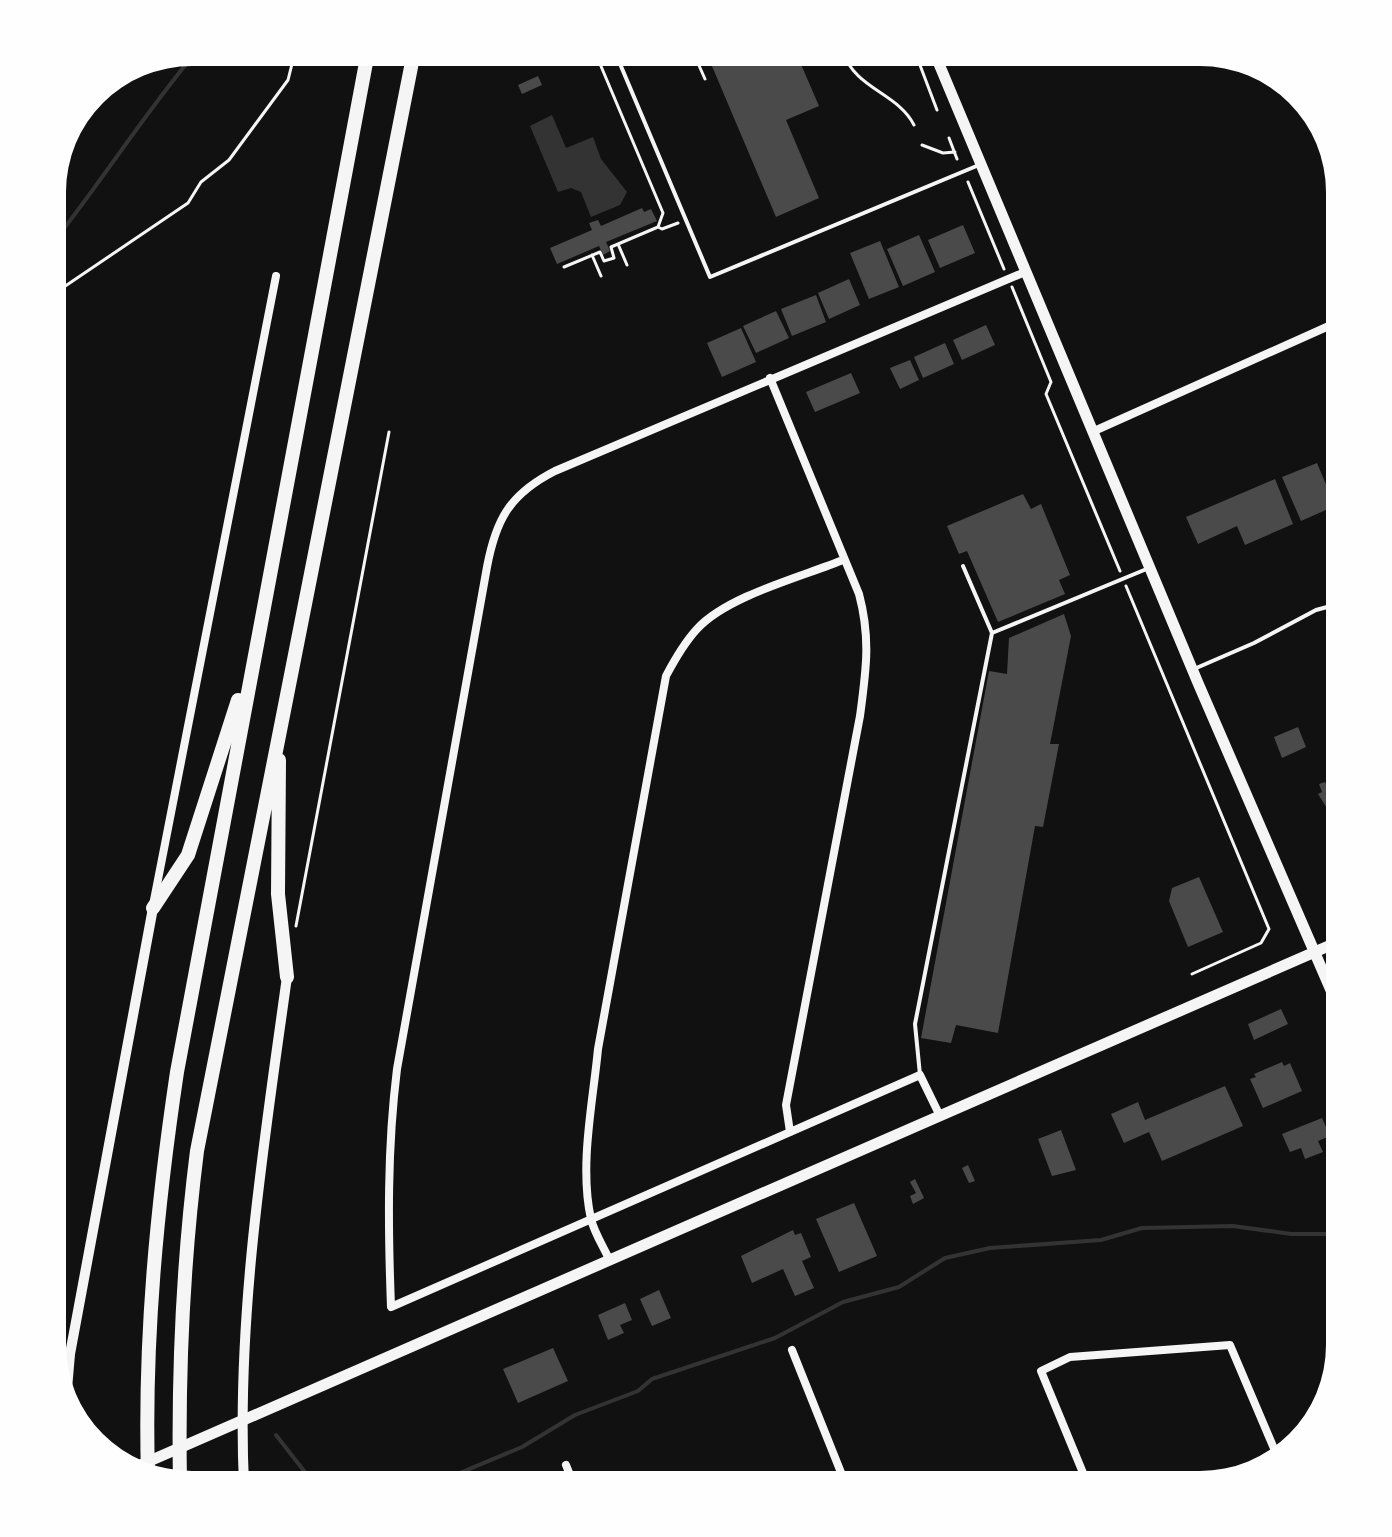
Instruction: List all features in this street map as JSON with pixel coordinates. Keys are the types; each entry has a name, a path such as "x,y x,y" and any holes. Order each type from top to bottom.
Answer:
{"highway":[{"path":"148,1463 146,1416 154,1238 166,1143 255,647 365,66"},
{"path":"180,1470 179,1401 186,1236 197,1151 411,66"},
{"path":"153,908 188,855 255,647"},
{"path":"279,728 278,894 287,977"}],"main road":[{"path":"940,66 1192,670 1326,978"},
{"path":"146,1462 1326,947"}],"street":[{"path":"939,1114 920,1075 391,1307 387,1197 389,1132 397,1069 493,535 505,511 528,485 770,378 1025,272"},
{"path":"68,1372 153,908 276,276"},
{"path":"1092,432 1326,327"},
{"path":"770,378 868,626 868,657 786,1105 790,1132"},
{"path":"609,1259 591,1219 588,1180 598,1049 666,676 678,652 699,626 732,605 843,560"},
{"path":"243,1471 241,1419 262,1156 287,977"},
{"path":"1082,1471 1041,1371 1070,1357 1230,1345 1273,1447"},
{"path":"792,1350 840,1471"},
{"path":"566,1465 568,1471"}],"lane":[{"path":"621,66 710,277 981,164"},
{"path":"920,1075 915,1024 992,633 963,566"},
{"path":"992,633 1149,568"},
{"path":"1192,670 1326,607"}],"path":[{"path":"66,286 188,203 201,182 229,160 288,80 292,66"},
{"path":"601,66 663,213 658,227"},
{"path":"699,66 705,79"},
{"path":"852,66 860,80 908,114 914,125"},
{"path":"920,66 937,110"},
{"path":"949,138 957,159"},
{"path":"922,145 943,153 955,152"},
{"path":"968,182 1051,382 1046,394 1269,929 1261,943 1192,974"},
{"path":"564,267 600,252 604,261 614,258 611,247 658,227 662,229 687,220"},
{"path":"618,244 627,265"},
{"path":"592,255 601,276"},
{"path":"296,930 389,432"}],"shaded area":[{"path":"552,115 566,148 593,137 601,159 627,192 620,205 591,217 581,192 571,188 558,192 530,126"}],"building":[{"path":"712,66 802,66 819,106 786,120 819,198 776,217"},
{"path":"538,76 542,85 522,94 518,85"},
{"path":"642,208 644,212 651,209 657,221 606,242 610,251 603,255 599,246 557,264 550,248 592,230 589,223 598,220 601,226"},
{"path":"963,225 975,253 940,268 928,240"},
{"path":"919,235 935,272 903,286 887,249"},
{"path":"880,241 899,287 869,299 850,253"},
{"path":"849,279 860,305 829,319 818,293"},
{"path":"816,295 826,322 792,336 781,309"},
{"path":"776,311 789,338 756,353 743,326"},
{"path":"986,325 995,345 962,360 953,340"},
{"path":"741,328 756,362 722,377 707,343"},
{"path":"945,343 954,364 923,378 914,357"},
{"path":"910,360 919,380 900,389 890,368"},
{"path":"851,373 860,393 815,412 806,392"},
{"path":"1317,463 1326,484 1326,510 1301,521 1282,477"},
{"path":"1275,479 1293,524 1245,545 1237,526 1198,544 1186,517"},
{"path":"1023,494 1031,509 1041,504 1070,575 1059,580 1065,594 998,622 967,551 959,554 947,526"},
{"path":"1064,614 1071,636 1050,744 1059,744 1043,827 1035,826 998,1033 956,1025 951,1043 921,1038 989,671 1007,674 1009,638"},
{"path":"1298,727 1306,747 1282,758 1274,737"},
{"path":"1319,784 1326,784 1326,807 1318,794 1322,792"},
{"path":"1199,877 1223,932 1188,947 1169,901 1172,888"},
{"path":"1281,1009 1288,1024 1254,1040 1248,1024"},
{"path":"1282,1062 1284,1066 1290,1063 1302,1091 1263,1108 1250,1079 1256,1077 1254,1074"},
{"path":"1225,1086 1243,1126 1162,1161 1149,1132 1124,1143 1111,1114 1138,1102 1145,1120"},
{"path":"1322,1118 1326,1138 1318,1141 1323,1152 1305,1159 1301,1148 1290,1152 1282,1134"},
{"path":"1061,1130 1076,1170 1052,1176 1038,1139"},
{"path":"968,1165 975,1181 969,1183 962,1168"},
{"path":"915,1179 924,1198 913,1204 910,1196 916,1193 910,1182"},
{"path":"854,1203 877,1256 839,1272 816,1219"},
{"path":"793,1230 795,1235 801,1233 811,1257 802,1261 814,1288 795,1296 783,1269 752,1283 741,1256"},
{"path":"659,1290 671,1318 652,1326 640,1299"},
{"path":"625,1303 632,1320 620,1325 624,1333 608,1340 598,1315"},
{"path":"553,1348 568,1381 518,1403 503,1369"}],"waterway":[{"path":"66,225 185,67"},
{"path":"465,1471 522,1447 575,1415 638,1391 652,1379 775,1338 843,1302 899,1287 945,1258 990,1248 1101,1240 1142,1228 1233,1226 1291,1234 1326,1234"},
{"path":"276,1435 304,1471"}]}
